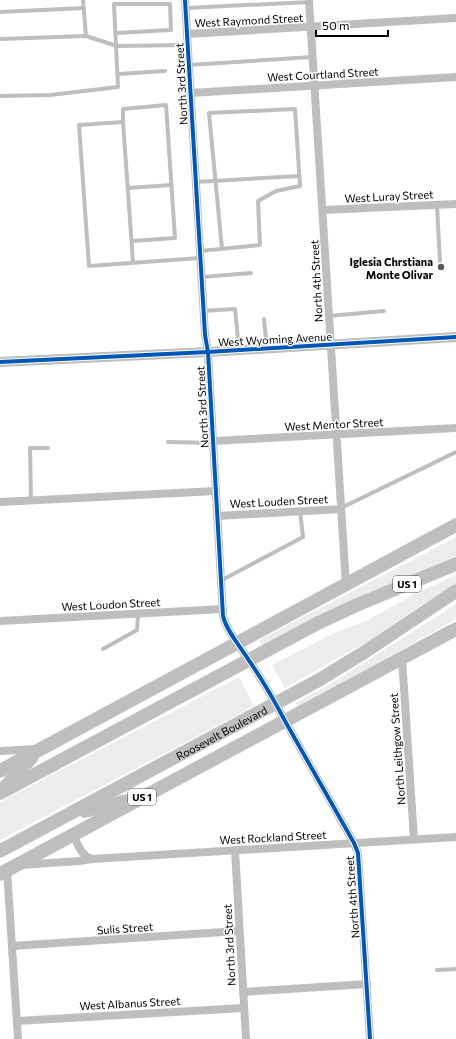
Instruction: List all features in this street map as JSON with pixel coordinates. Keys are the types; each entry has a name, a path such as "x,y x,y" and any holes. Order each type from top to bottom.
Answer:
{"highway":[{"name":"US 1","path":"0,771 456,525"},
{"name":"US 1","path":"0,792 296,634 338,614 456,564"},
{"name":"Roosevelt Boulevard","path":"0,851 319,680 363,653 456,591"},
{"name":"Roosevelt Boulevard","path":"8,870 456,629"},
{"path":"0,792 40,749"},
{"path":"66,816 145,796"}],"street":[{"name":"North 4th Street","path":"310,1 346,585"},
{"name":"North 3rd Street","path":"185,4 204,335 208,352 223,616 226,627 238,643 276,703"},
{"name":"West Raymond Street","path":"187,34 456,18"},
{"name":"West Courtland Street","path":"190,92 456,77"},
{"name":"West Luray Street","path":"323,210 456,204"},
{"name":"West Wyoming Avenue","path":"0,362 208,352 456,337"},
{"name":"West Mentor Street","path":"213,442 456,428"},
{"path":"0,502 216,491"},
{"name":"West Louden Street","path":"218,516 341,509"},
{"name":"West Loudon Street","path":"0,621 223,609"},
{"name":"North Leithgow Street","path":"402,658 414,839"},
{"name":"North 4th Street","path":"276,703 354,843 359,857 370,1039"},
{"path":"0,751 40,749"},
{"path":"73,835 82,854 92,859"},
{"name":"West Rockland Street","path":"8,870 92,859 456,836"},
{"name":"North 3rd Street","path":"235,850 246,1039"},
{"path":"8,870 18,1039"},
{"name":"Sulis Street","path":"12,946 239,931"},
{"path":"243,992 367,984"},
{"name":"West Albanus Street","path":"17,1021 244,1008"}],"lane":[{"path":"83,0 86,36"},
{"path":"185,4 310,1"},
{"path":"0,96 50,95 118,87 114,4 170,4 171,30 116,33"},
{"path":"0,12 84,8"},
{"path":"0,39 86,36 117,46 188,45"},
{"path":"189,65 313,57"},
{"path":"118,74 165,71"},
{"path":"132,241 175,238 166,105 123,109 133,262"},
{"path":"123,122 79,125 89,266 200,254 222,249 260,245 258,201 276,191 300,186 295,109 209,113 222,249"},
{"path":"196,182 299,176"},
{"path":"128,188 171,185"},
{"path":"437,204 440,262"},
{"path":"201,277 251,273"},
{"path":"203,311 235,310 239,350"},
{"path":"329,316 384,311"},
{"path":"264,319 267,348"},
{"path":"168,442 213,442"},
{"path":"31,501 30,448 48,448"},
{"path":"341,509 456,452"},
{"path":"221,580 303,537 300,511"},
{"path":"103,649 137,630 138,614"},
{"path":"437,970 456,969"}],"shaded area":[{"path":"456,537 456,556 334,608 263,645 259,640"},
{"path":"456,575 456,584 418,607 368,641 285,688 272,665 334,633 366,621 416,593"},
{"path":"456,604 456,619 299,707 295,703 332,683"},
{"path":"239,677 254,706 0,840 0,802"}],"cycle path":[{"path":"185,0 205,335 208,352 223,616 231,633 272,697 354,843 358,853 370,1039"},
{"path":"0,362 208,352 456,337"}],"place":[{"name":"Iglesia Chrstiana Monte Olivar","path":"441,267"}]}
